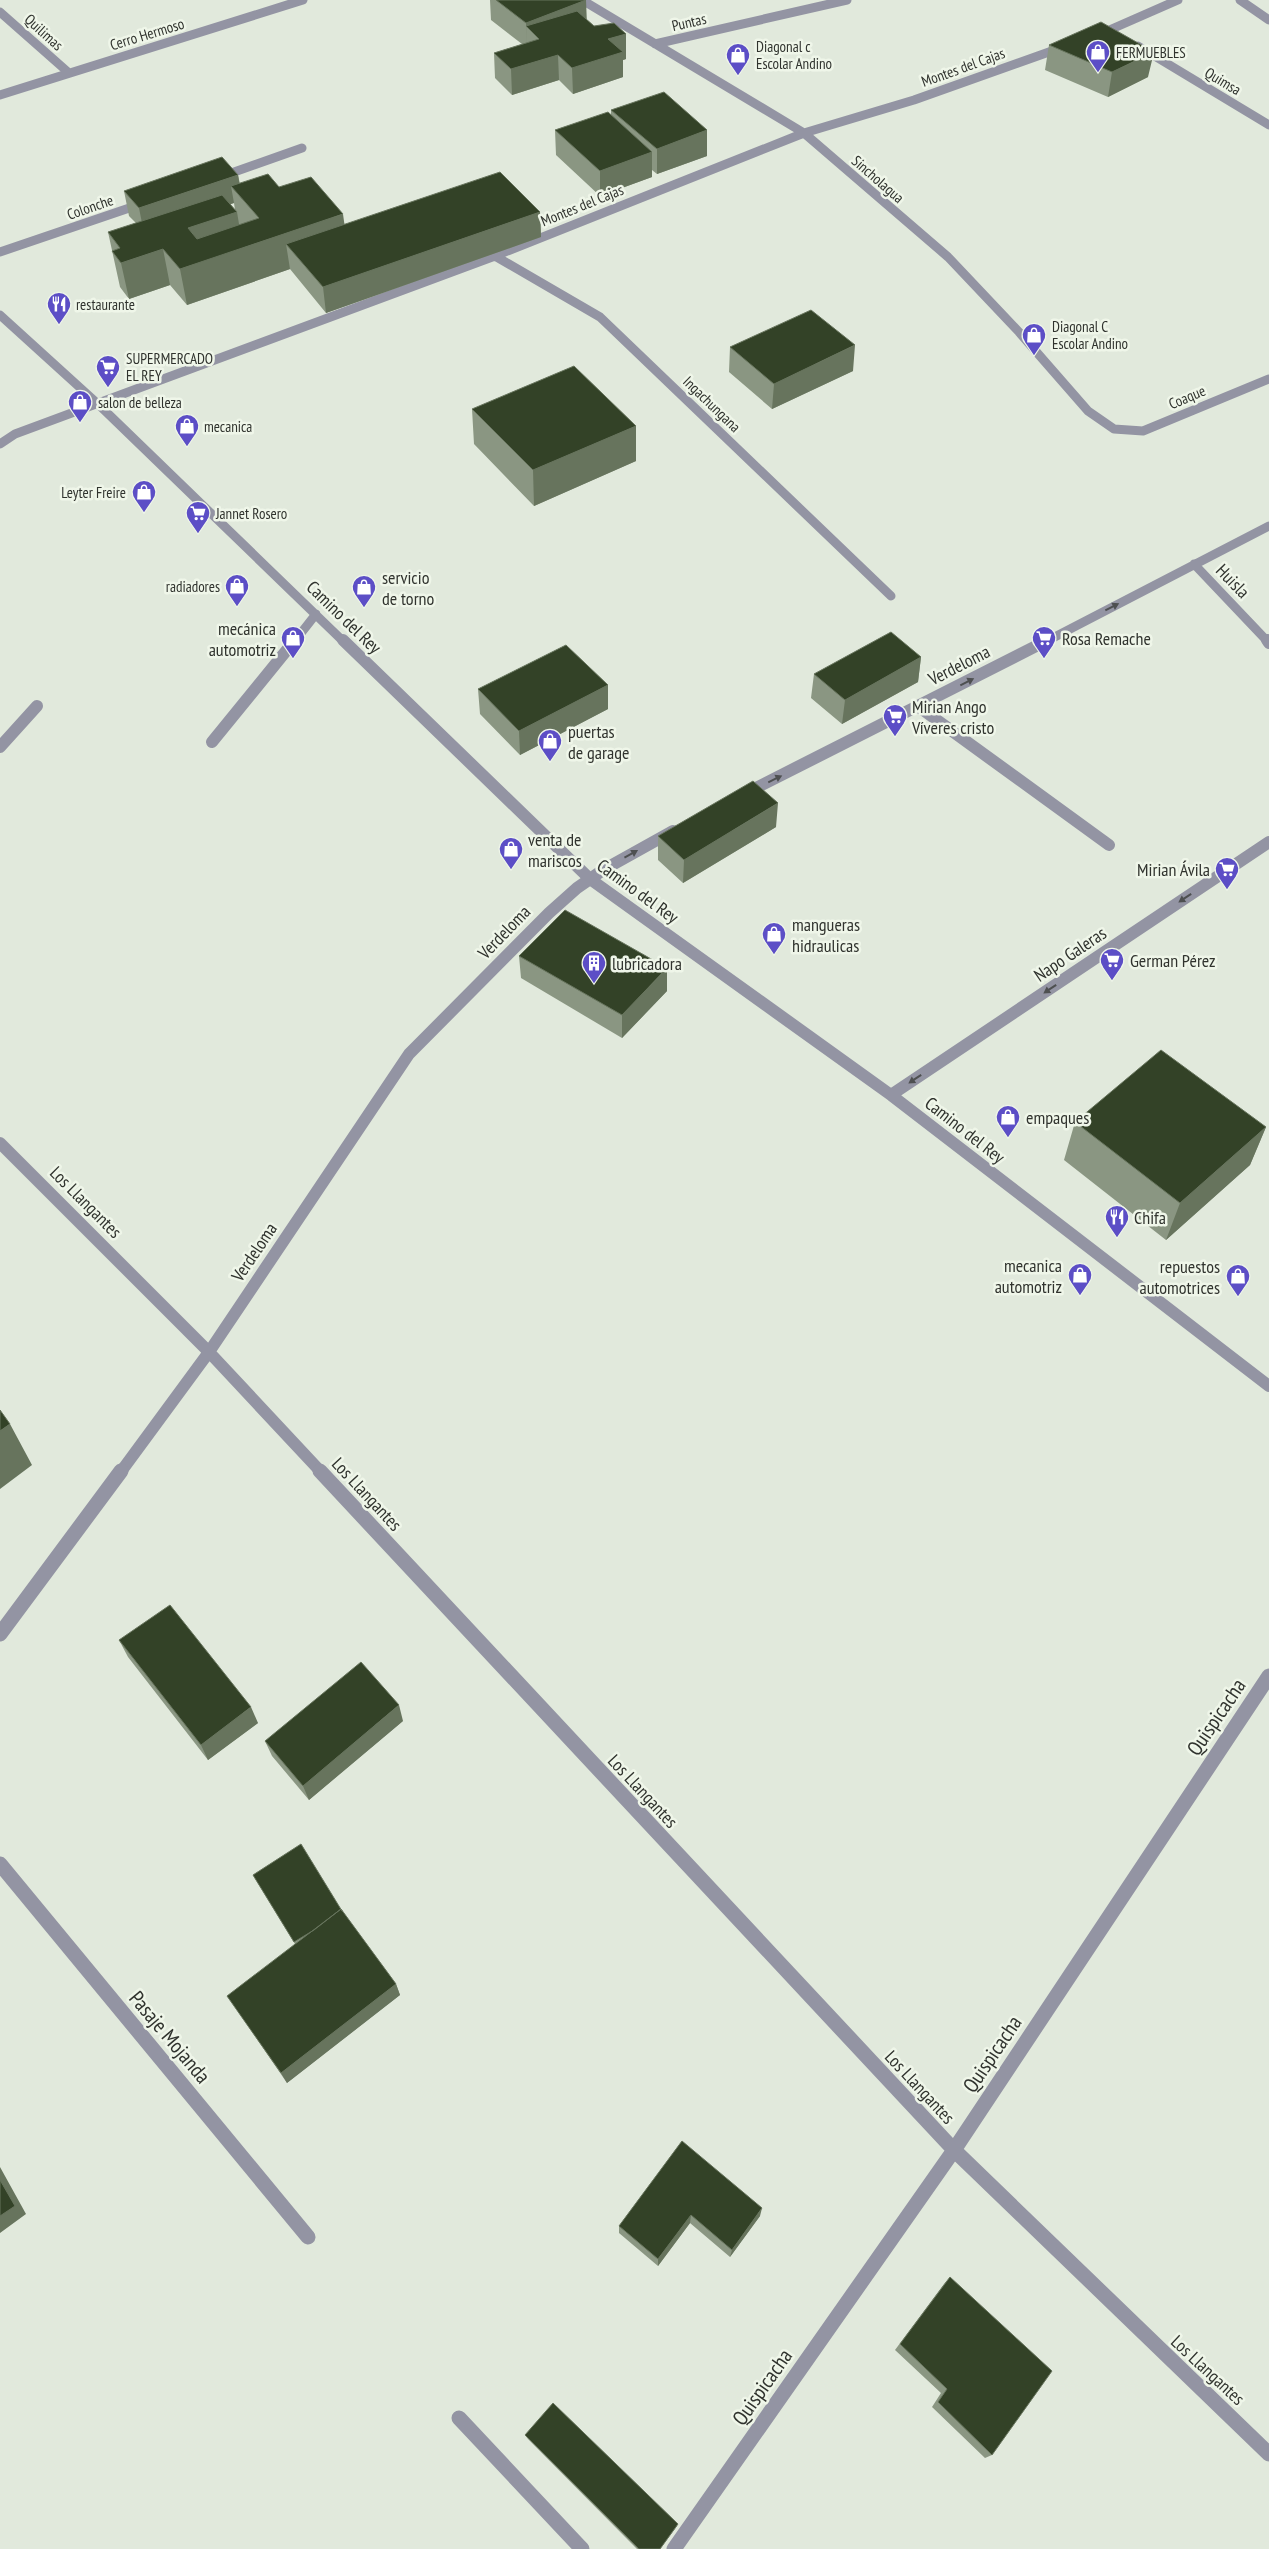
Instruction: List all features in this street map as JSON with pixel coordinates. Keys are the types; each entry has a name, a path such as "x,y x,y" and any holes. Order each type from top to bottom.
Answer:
{"street":[{"name":"Cerro Hermoso","path":"0,95 303,0"},
{"name":"Sincholagua","path":"582,0 804,133 948,257 1019,332 1088,411 1114,428"},
{"name":"Puntas","path":"654,44 847,0"},
{"path":"1088,39 1178,0"},
{"path":"1240,0 1269,20"},
{"name":"Quilimas","path":"0,12 69,73"},
{"path":"1112,30 1121,35"},
{"name":"Quimsa","path":"1129,40 1269,125"},
{"name":"Montes del Cajas","path":"0,444 15,434 494,256 804,133 914,100 1072,44"},
{"path":"208,181 302,148"},
{"name":"Colonche","path":"0,252 151,200"},
{"name":"Ingachungana","path":"494,256 600,317 891,596"},
{"name":"Camino del Rey","path":"0,315 98,404 590,879 891,1095 1269,1386"},
{"name":"Coaque","path":"1114,428 1143,431 1269,379"},
{"name":"Verdeloma","path":"735,798 919,707 1269,526"},
{"name":"Huisla","path":"1194,564 1269,643"},
{"path":"212,742 316,614"},
{"path":"0,747 37,706"},
{"path":"919,707 1109,845"},
{"name":"Verdeloma","path":"0,1634 209,1352 409,1054 549,913 590,879 684,825"},
{"name":"Napo Galeras","path":"891,1095 1269,842"},
{"name":"Los Llangantes","path":"0,1143 209,1352 954,2150 1269,2454"},
{"name":"Quispicacha","path":"674,2549 954,2150 1269,1676"},
{"name":"Pasaje Mojanda","path":"0,1864 308,2237"},
{"path":"458,2418 582,2549"}],"building":[{"path":"496,0 586,0 526,23"},
{"path":"577,11 594,26 614,23 626,34 608,39 623,52 572,68 558,55 511,69 494,53 539,39 526,26"},
{"path":"1101,22 1154,52 1112,72 1049,45"},
{"path":"664,92 707,130 657,149 611,110"},
{"path":"608,112 652,152 600,171 555,130"},
{"path":"222,157 238,175 139,208 124,191"},
{"path":"500,172 540,212 323,287 286,244"},
{"path":"268,174 279,187 311,177 343,214 180,269 163,249 121,263 112,251 120,248 108,232 222,195 237,212 188,228 197,239 259,218 231,186"},
{"path":"811,310 855,345 774,384 730,347"},
{"path":"574,366 636,426 533,470 472,409"},
{"path":"891,632 921,657 845,700 814,674"},
{"path":"566,645 608,685 519,731 478,689"},
{"path":"753,781 778,803 684,860 658,836"},
{"path":"565,910 667,968 622,1015 519,956"},
{"path":"1161,1050 1266,1127 1180,1203 1075,1122"},
{"path":"0,1410 10,1424 0,1431"},
{"path":"170,1605 251,1707 201,1745 119,1640"},
{"path":"361,1662 399,1705 303,1786 265,1741"},
{"path":"301,1844 341,1909 314,1930 294,1942 253,1875"},
{"path":"341,1909 396,1984 281,2073 227,1996"},
{"path":"682,2141 762,2208 732,2250 691,2215 658,2259 619,2226"},
{"path":"0,2180 15,2206 0,2216"},
{"path":"950,2277 1052,2371 992,2455 938,2402 947,2389 900,2344"},
{"path":"553,2403 678,2524 660,2549 639,2549 525,2435"}],"place":[{"name":"FERMUEBLES","path":"1098,73"},
{"name":"Diagonal c Escolar Andino","path":"738,76"},
{"name":"restaurante","path":"59,325"},
{"name":"Diagonal C Escolar Andino","path":"1034,356"},
{"name":"SUPERMERCADO EL REY","path":"108,388"},
{"name":"salon de belleza","path":"80,423"},
{"name":"mecanica","path":"187,447"},
{"name":"Leyter Freire","path":"144,513"},
{"name":"Jannet Rosero","path":"198,534"},
{"name":"radiadores","path":"237,607"},
{"name":"servicio de torno","path":"364,608"},
{"name":"mecánica automotriz","path":"293,659"},
{"name":"Rosa Remache","path":"1044,659"},
{"name":"Mirian Ango Víveres cristo","path":"895,737"},
{"name":"puertas de garage","path":"550,762"},
{"name":"venta de mariscos","path":"511,870"},
{"name":"Mirian Ávila","path":"1227,890"},
{"name":"mangueras hidraulicas","path":"774,955"},
{"name":"German Pérez","path":"1112,981"},
{"name":"lubricadora","path":"594,984"},
{"name":"empaques","path":"1008,1138"},
{"name":"Chifa","path":"1117,1238"},
{"name":"mecanica automotriz","path":"1080,1296"},
{"name":"repuestos automotrices","path":"1238,1297"}]}
